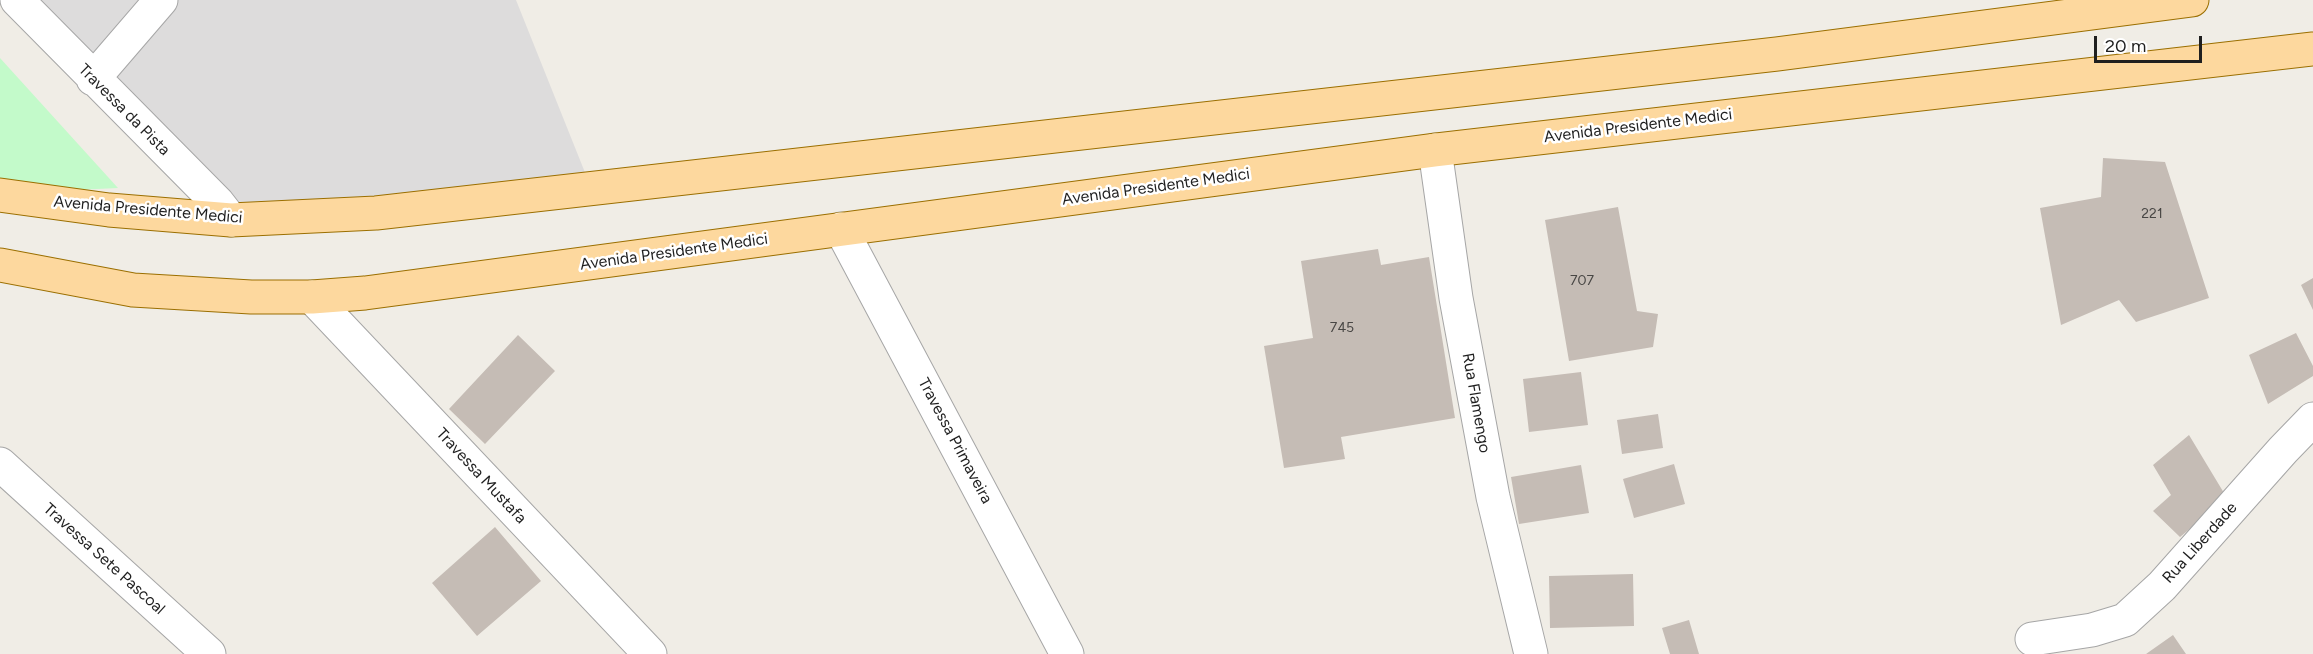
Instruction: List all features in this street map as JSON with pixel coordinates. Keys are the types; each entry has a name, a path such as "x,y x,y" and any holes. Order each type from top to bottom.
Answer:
{"main road":[{"name":"Avenida Presidente Medici","path":"0,195 108,210 231,220 376,213 1777,54 2192,0"},
{"name":"Avenida Presidente Medici","path":"0,265 133,290 251,297 312,297 376,292 1435,150 2313,49"}],"street":[{"name":"Travessa da Pista","path":"17,0 93,80 217,202 231,220"},
{"path":"93,80 161,0"},
{"name":"Rua Flamengo","path":"1435,150 1456,298 1491,485 1531,654"},
{"name":"Travessa Primaveira","path":"841,229 1068,654"},
{"name":"Travessa Mustafa","path":"312,297 650,654"},
{"name":"Rua Liberdade","path":"2032,639 2095,642 2121,623 2154,593 2313,419"},
{"name":"Travessa Sete Pascoal","path":"0,464 209,654"}],"shaded area":[{"path":"18,0 516,0 592,190 237,223"}],"green space":[{"path":"0,58 118,188 54,191 0,179"}],"building":[{"path":"2103,158 2165,162 2209,298 2136,322 2119,300 2061,325 2040,208 2101,197"},
{"path":"1618,207 1637,311 1658,314 1653,347 1569,361 1545,220"},
{"path":"1378,249 1381,265 1429,257 1455,418 1341,437 1345,459 1284,468 1264,346 1313,338 1301,261"},
{"path":"2313,278 2313,310 2301,285"},
{"path":"2296,333 2313,366 2313,376 2268,404 2249,355"},
{"path":"518,335 555,371 485,444 449,409"},
{"path":"1581,372 1588,425 1529,432 1523,379"},
{"path":"1658,414 1663,448 1622,454 1617,420"},
{"path":"2189,435 2227,498 2180,537 2153,511 2171,495 2153,465"},
{"path":"1674,464 1685,504 1634,518 1623,479"},
{"path":"1581,465 1589,513 1519,524 1511,477"},
{"path":"495,527 541,581 477,636 432,583"},
{"path":"1633,574 1634,626 1550,628 1549,576"},
{"path":"1689,620 1699,654 1670,654 1662,628"},
{"path":"2173,635 2186,654 2146,654"}]}
